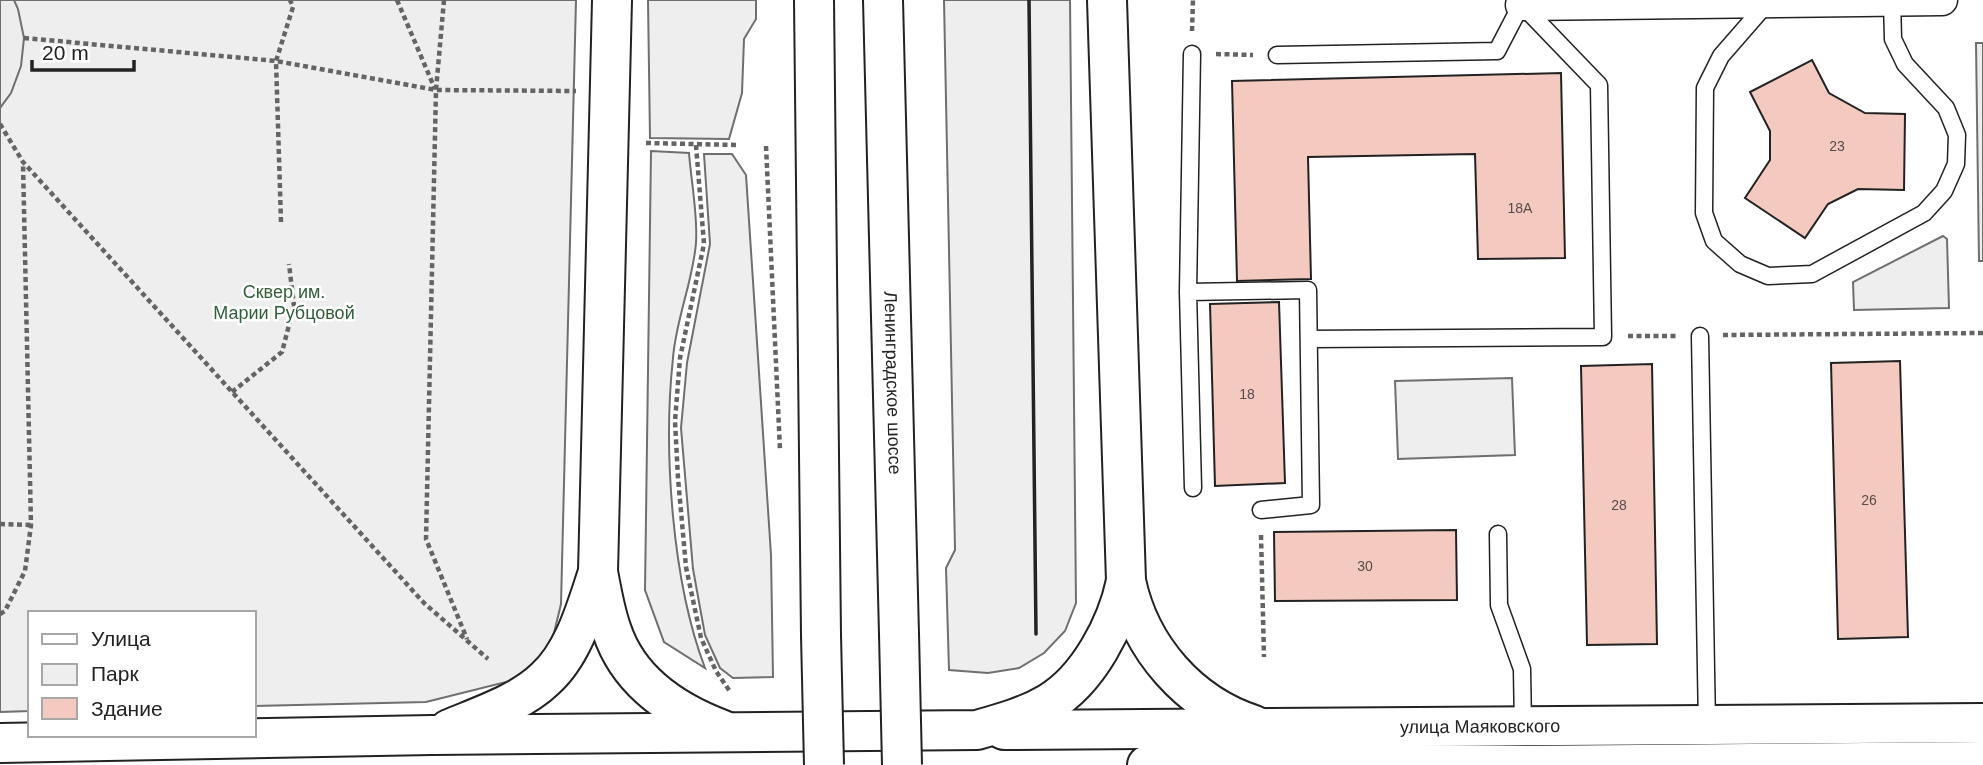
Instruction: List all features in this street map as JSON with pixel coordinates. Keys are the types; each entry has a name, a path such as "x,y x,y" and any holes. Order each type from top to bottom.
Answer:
{"main road":[{"path":"612,0 598,572 611,631 631,670 678,709 702,722 734,716"},
{"path":"803,0 815,43"},
{"path":"814,0 824,765"},
{"name":"Ленинградское шоссе","path":"883,0 902,765"},
{"path":"1107,0 1126,581 1130,602 1141,628 1170,671 1199,696 1236,718 1266,728"},
{"path":"432,735 483,715 545,680 569,645 598,572"},
{"path":"977,730 1018,718 1050,703 1072,685 1105,640 1122,599 1126,581"},
{"name":"улица Маяковского","path":"0,743 432,735 734,716 977,730 1983,723"},
{"path":"1147,765 1983,761"}],"street":[{"path":"1521,2 1942,0"}],"lane":[{"path":"1769,1 1721,56 1705,88 1704,214 1714,241 1740,264 1768,276 1812,274 1924,212 1944,191 1956,164 1956,135 1946,107 1905,64 1893,39 1892,1"},
{"path":"1277,55 1497,51 1521,2 1599,85 1603,337 1309,340"},
{"path":"1192,54 1188,292 1193,488"},
{"path":"1188,292 1308,290 1311,505 1261,510"},
{"path":"1700,336 1707,725"},
{"path":"1498,534 1499,605 1522,669 1523,727"}],"path":[{"path":"281,222 276,61 293,7 290,0"},
{"path":"397,0 436,90"},
{"path":"444,0 436,90 426,539 468,639"},
{"path":"24,38 276,61 436,90 580,91"},
{"path":"1192,54 1277,55"},
{"path":"0,124 23,162 424,603 488,659"},
{"path":"646,143 738,145"},
{"path":"696,145 704,244 680,358 676,422 678,478 686,567 701,638 734,716"},
{"path":"766,146 780,453"},
{"path":"0,614 5,611 25,571 32,525 23,162"},
{"path":"232,392 282,352 294,306 289,264"},
{"path":"1603,337 1983,333"},
{"path":"1261,510 1265,657"},
{"path":"0,524 32,525"}],"green space":[{"name":"Сквер им. Марии Рубцовой","path":"0,0 576,0 561,604 554,633 541,660 522,678 426,702 256,706 256,611 28,611 28,711 0,712"},
{"path":"648,0 756,0 756,19 744,39 742,93 729,139 650,138"},
{"path":"944,0 1070,0 1076,603 1065,631 1044,653 1019,668 988,673 949,670 946,568 955,550"},
{"path":"651,151 689,153 694,198 696,243 692,272 677,329 669,433 678,556 685,596 705,668 664,642 645,590"},
{"path":"704,154 732,154 746,175 771,555 773,677 733,678 720,668 705,635 693,569 681,428 687,363 710,244"},
{"path":"1943,236 1947,239 1949,308 1854,310 1853,282"},
{"path":"1512,378 1515,455 1398,459 1395,381"}],"shaded area":[{"path":"0,0 14,0 24,38 21,66 11,93 0,108"},
{"path":"1976,43 1983,43 1983,261 1979,261"}],"building":[{"path":"1812,60 1829,93 1865,113 1905,114 1904,190 1858,189 1828,204 1805,238 1745,198 1770,160 1770,131 1750,92"},
{"path":"1561,73 1565,258 1478,259 1475,154 1308,157 1311,279 1237,281 1232,81"},
{"path":"1279,302 1285,483 1215,486 1210,304"},
{"path":"1900,361 1908,637 1838,639 1831,363"},
{"path":"1652,364 1657,644 1587,645 1581,366"},
{"path":"1456,530 1457,600 1275,601 1274,532"}],"wall":[{"path":"1029,0 1036,634"}]}
